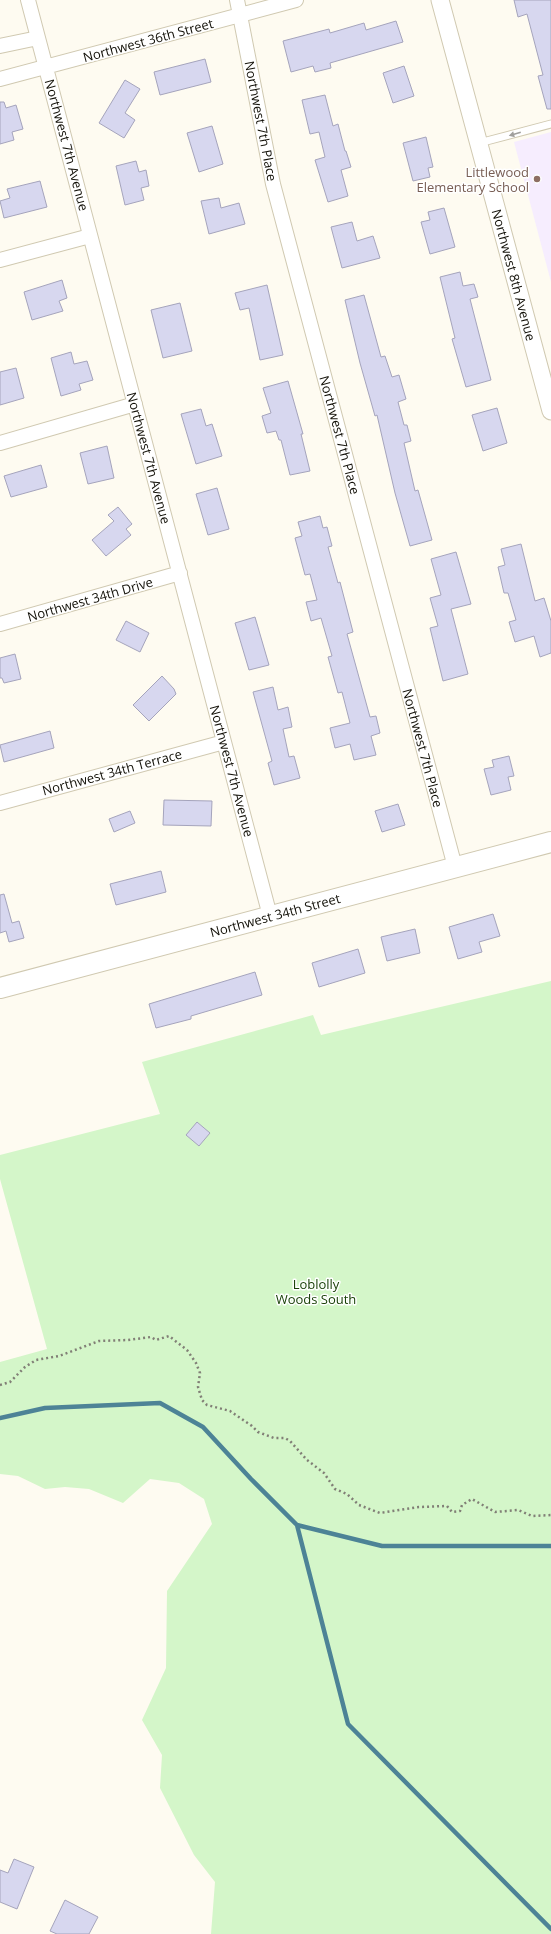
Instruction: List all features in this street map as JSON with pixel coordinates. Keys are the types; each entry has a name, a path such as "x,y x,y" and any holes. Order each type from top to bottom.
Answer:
{"main road":[{"name":"Northwest 34th Street","path":"0,988 551,842"}],"street":[{"name":"Northwest 7th Avenue","path":"28,0 270,916"},
{"name":"Northwest 7th Place","path":"237,0 273,184 455,867"},
{"name":"Northwest 36th Street","path":"0,79 296,0"},
{"name":"Northwest 8th Avenue","path":"440,0 542,368 550,404"},
{"path":"0,46 38,38"},
{"path":"0,260 90,236"},
{"path":"0,443 135,404"},
{"name":"Northwest 34th Drive","path":"0,624 180,573"},
{"name":"Northwest 34th Terrace","path":"0,803 224,742"}],"lane":[{"path":"479,143 551,124"}],"path":[{"path":"0,1385 10,1382 25,1367 36,1360 59,1356 99,1341 128,1340 151,1337 156,1340 169,1336 188,1352 196,1363 200,1373 198,1387 202,1400 206,1405 230,1411 258,1432 274,1438 285,1438 290,1441 307,1460 324,1473 335,1489 348,1494 359,1505 380,1513 419,1507 447,1506 452,1512 460,1510 462,1505 472,1499 495,1512 518,1510 532,1516 551,1515"}],"shaded area":[{"name":"Littlewood Elementary School","path":"551,132 551,282 514,142"}],"green space":[{"name":"Loblolly Woods South","path":"551,981 551,1934 211,1934 215,1882 194,1855 160,1788 162,1755 142,1720 166,1668 167,1591 212,1524 204,1499 179,1483 150,1479 123,1503 89,1489 65,1487 45,1489 18,1476 0,1474 0,1362 47,1349 0,1179 0,1155 160,1114 142,1062 313,1015 321,1035"}],"building":[{"path":"514,0 551,0 551,109 547,109 538,76 543,75 527,14 518,17"},
{"path":"396,21 403,42 330,63 331,68 315,72 313,66 291,72 283,41 329,29 330,33 364,23 366,30"},
{"path":"205,59 211,82 160,95 154,72"},
{"path":"404,66 414,96 393,103 383,73"},
{"path":"125,80 140,89 125,113 135,120 124,138 99,123"},
{"path":"325,95 333,126 338,124 351,167 341,170 348,196 328,202 315,160 325,157 319,132 310,134 302,100"},
{"path":"0,102 4,102 6,108 16,105 23,129 12,132 14,140 0,144"},
{"path":"212,126 223,164 199,172 187,133"},
{"path":"426,137 433,167 428,168 430,177 413,181 403,143"},
{"path":"136,161 139,172 146,170 149,186 141,188 144,200 125,205 116,166"},
{"path":"40,181 47,207 4,218 0,201 10,198 7,189"},
{"path":"219,198 221,208 239,203 245,224 209,234 201,201"},
{"path":"444,208 455,247 430,254 421,222 430,220 428,212"},
{"path":"352,222 357,241 373,236 380,258 342,268 331,227"},
{"path":"460,272 463,286 474,284 478,297 470,299 491,380 466,387 452,339 455,338 440,277"},
{"path":"62,280 67,298 59,301 63,311 32,320 24,292"},
{"path":"267,285 283,355 260,360 249,308 240,310 235,293"},
{"path":"364,295 381,357 385,356 392,377 399,375 406,399 398,402 404,425 407,425 411,441 404,443 415,491 418,490 432,540 410,546 395,493 377,415 375,416 360,363 345,300"},
{"path":"180,303 192,351 163,358 151,310"},
{"path":"71,352 74,364 87,361 93,380 79,384 81,390 61,396 51,358"},
{"path":"16,368 24,398 0,405 0,372"},
{"path":"288,381 303,434 301,434 310,471 290,475 281,440 279,440 276,431 267,433 262,416 271,413 263,388"},
{"path":"497,408 507,443 483,451 472,415"},
{"path":"201,409 206,426 212,424 222,456 196,464 181,414"},
{"path":"107,446 114,478 88,484 80,453"},
{"path":"41,465 47,487 11,497 4,476"},
{"path":"217,488 229,529 208,535 196,494"},
{"path":"118,507 132,524 126,529 131,535 106,556 92,540 114,521 108,515"},
{"path":"320,516 323,528 327,527 332,546 328,547 338,583 340,582 353,632 347,634 370,717 376,716 380,733 371,736 376,755 354,760 350,744 335,748 330,728 350,723 342,692 338,693 328,657 332,656 321,618 311,621 306,602 317,600 310,574 305,575 295,538 302,536 298,522"},
{"path":"521,544 535,601 544,598 551,621 551,653 540,657 534,636 515,642 509,622 516,620 508,593 504,593 498,567 505,565 501,549"},
{"path":"456,552 471,604 451,609 468,674 443,681 430,628 438,626 430,598 441,595 431,559"},
{"path":"255,617 269,665 249,670 235,623"},
{"path":"126,621 149,633 140,652 116,640"},
{"path":"15,654 21,679 4,683 2,678 0,678 0,658"},
{"path":"162,676 174,689 176,694 149,721 133,705"},
{"path":"273,687 278,710 288,707 292,727 283,729 289,757 294,756 300,778 274,785 268,763 272,761 253,692"},
{"path":"50,731 54,748 4,762 0,745"},
{"path":"509,756 514,776 508,777 511,790 491,795 484,769 494,767 492,760"},
{"path":"164,800 212,801 211,826 163,825"},
{"path":"398,804 405,825 382,832 375,811"},
{"path":"130,811 135,823 114,832 109,819"},
{"path":"161,871 166,892 116,905 110,884"},
{"path":"4,894 12,923 19,921 24,938 9,942 6,931 0,933 0,895"},
{"path":"493,914 500,936 479,942 482,952 458,959 449,927"},
{"path":"415,929 420,953 387,961 381,937"},
{"path":"358,949 365,973 319,987 312,963"},
{"path":"255,972 262,995 191,1016 191,1019 156,1028 149,1004"},
{"path":"197,1122 210,1133 199,1146 186,1135"},
{"path":"14,1859 34,1867 17,1909 0,1902 0,1870 8,1873"},
{"path":"65,1900 98,1917 89,1934 57,1934 50,1931"}],"waterway":[{"path":"0,1418 45,1408 160,1403 203,1427 251,1479 297,1525 382,1546 551,1546"},
{"path":"297,1525 348,1724 551,1929"}],"place":[{"name":"Littlewood Elementary School","path":"537,179"}]}
